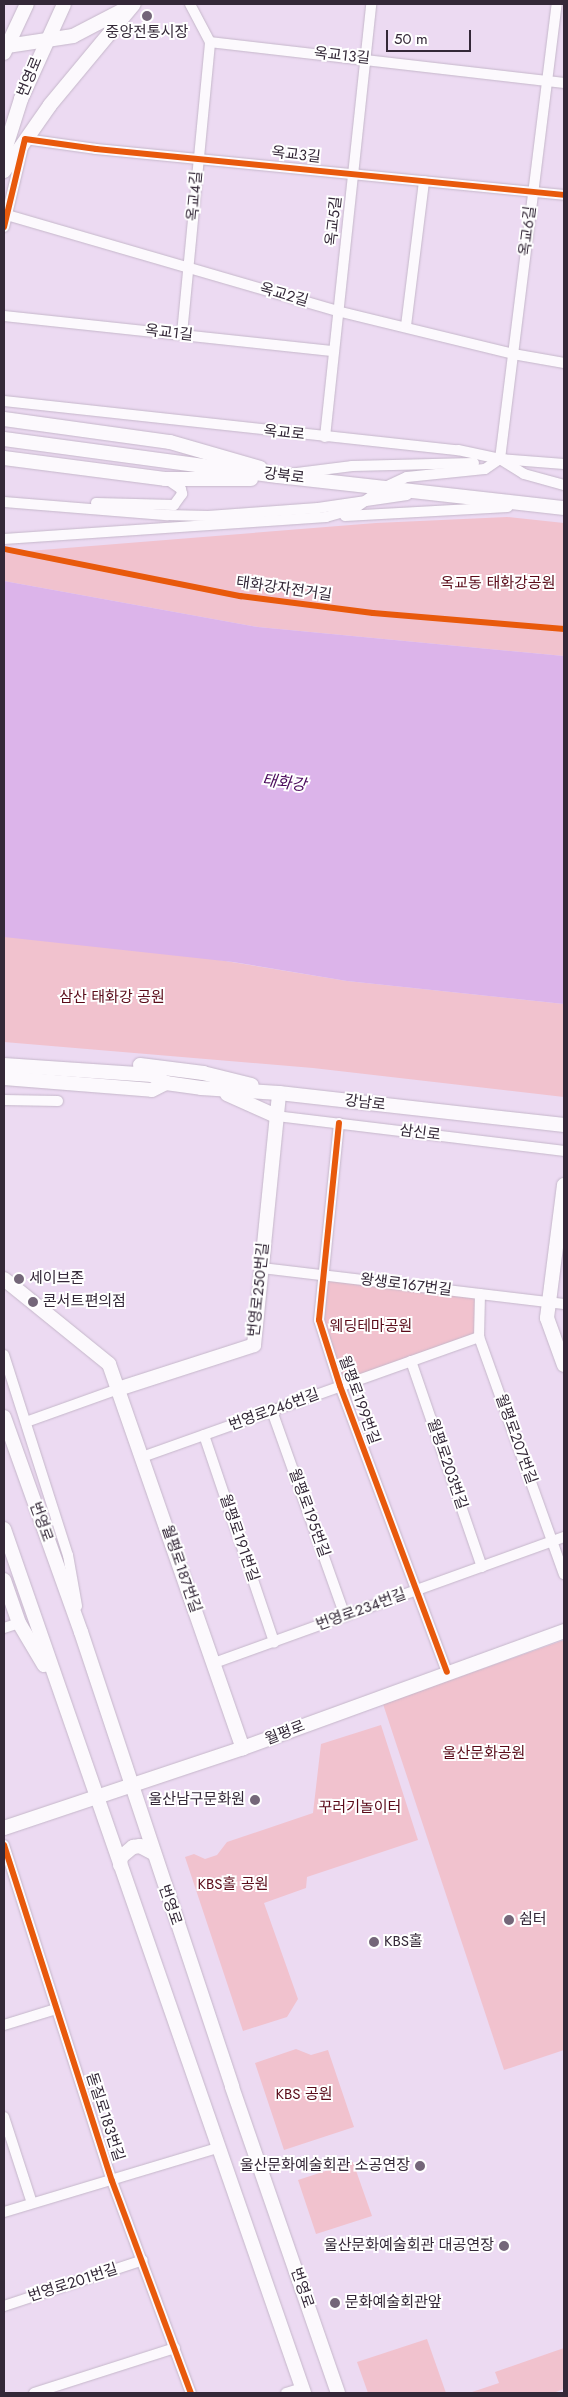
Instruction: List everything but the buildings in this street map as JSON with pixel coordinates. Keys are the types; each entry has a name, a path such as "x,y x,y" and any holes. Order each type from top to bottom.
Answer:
{"main road":[{"path":"5,50 27,4"},
{"name":"번영로","path":"4,153 21,99 45,41 64,4"},
{"path":"120,4 129,4"},
{"path":"5,50 78,34 134,4"},
{"path":"4,171 25,139 109,30 134,4"},
{"path":"4,419 170,442 225,456 278,476"},
{"name":"강북로","path":"4,439 278,476 564,508"},
{"path":"4,458 165,479 222,481 278,476"},
{"path":"4,464 25,460"},
{"path":"4,1055 158,1067 203,1073 279,1093"},
{"name":"강남로","path":"4,1065 152,1075 166,1084 279,1093 564,1125"},
{"name":"강남로","path":"4,1078 152,1090 166,1084"},
{"path":"201,1088 253,1104 276,1116"},
{"name":"번영로250번길","path":"118,1389 254,1345 279,1093"},
{"path":"564,1184 562,1229 547,1318 564,1365"},
{"path":"4,1279 109,1364 118,1389"},
{"name":"월평로187번길","path":"118,1389 243,1748"},
{"name":"번영로","path":"4,1417 81,1632 153,1853 338,2393"},
{"path":"4,1529 303,2390"},
{"path":"4,1580 19,1623 60,1691"},
{"name":"월평로","path":"4,1828 243,1748 447,1672 564,1631"},
{"path":"120,1865 121,1857 132,1846 140,1846 153,1853"}],"street":[{"path":"190,4 210,42"},
{"name":"옥교5길","path":"325,437 364,58 372,4"},
{"name":"옥교6길","path":"500,459 557,4"},
{"name":"옥교13길","path":"210,42 364,58 564,83"},
{"name":"옥교4길","path":"182,334 210,42"},
{"name":"옥교3길","path":"25,139 96,149 564,196"},
{"path":"4,227 25,139"},
{"path":"406,326 424,181"},
{"name":"옥교2길","path":"7,215 337,310 513,354 564,363"},
{"name":"옥교1길","path":"4,316 334,351"},
{"name":"옥교로","path":"4,401 458,450 500,459 564,464"},
{"path":"326,517 343,514 383,488 407,477 485,469 500,459"},
{"path":"278,476 329,468 440,466 500,459 524,474 564,485"},
{"path":"4,501 166,506 174,504 182,494 176,483 165,479"},
{"path":"4,501 190,516 318,508 408,494 443,495"},
{"path":"4,539 326,517 550,507"},
{"path":"4,1100 58,1101"},
{"name":"삼신로","path":"276,1116 564,1151"},
{"name":"월평로199번길","path":"339,1124 319,1320 340,1386 447,1672"},
{"name":"왕생로167번길","path":"262,1268 564,1304"},
{"path":"479,1337 480,1294"},
{"name":"번영로246번길","path":"142,1457 479,1337"},
{"name":"월평로207번길","path":"479,1337 564,1574"},
{"path":"4,1355 68,1555 81,1632"},
{"name":"월평로203번길","path":"411,1361 482,1566"},
{"name":"번영로250번길","path":"26,1422 118,1389"},
{"name":"월평로195번길","path":"272,1411 346,1616"},
{"name":"월평로191번길","path":"204,1435 274,1642"},
{"name":"번영로234번길","path":"214,1663 564,1537"},
{"path":"4,1628 19,1623"},
{"name":"돋질로183번길","path":"4,1845 112,2181 191,2393"},
{"path":"4,2025 56,2009"},
{"path":"4,2117 32,2203"},
{"path":"4,2212 218,2148"},
{"name":"번영로201번길","path":"4,2306 143,2260"},
{"path":"34,2393 175,2348"},
{"path":"286,2393 303,2390"}],"green space":[{"name":"옥교동 태화강공원","path":"507,517 564,523 564,656 258,627 4,581 4,553 376,523"},
{"name":"삼산 태화강 공원","path":"4,935 128,945 347,981 564,1004 564,1097 313,1068 4,1042"},
{"name":"웨딩테마공원","path":"323,1275 480,1294 479,1337 340,1386 319,1320"},
{"name":"울산문화공원","path":"564,1640 564,2050 504,2070 383,1704"},
{"path":"381,1725 418,1840 307,1877 306,1888 264,1903 298,1999 287,2017 243,2031 185,1857 194,1854 205,1859 217,1855 227,1842 313,1813 321,1744"},
{"name":"KBS 공원","path":"296,2049 311,2055 328,2050 354,2127 284,2150 255,2063"},
{"path":"353,2162 372,2216 316,2234 298,2180"},
{"path":"427,2339 446,2393 368,2393 357,2362"},
{"path":"564,2348 564,2389 553,2393 469,2393 499,2383 495,2372"}],"water":[{"name":"태화강","path":"4,581 258,627 564,656 564,1004 347,981 233,962 4,937"}],"cycle path":[{"path":"4,227 25,139 96,149 564,195"},
{"name":"태화강자전거길","path":"4,549 240,596 373,613 564,629"},
{"path":"339,1123 319,1320 340,1386 447,1672"},
{"path":"4,1845 112,2181 191,2393"}],"place":[{"name":"중앙전통시장","path":"147,16"},
{"name":"세이브존","path":"19,1279"},
{"name":"콘서트편의점","path":"33,1302"},
{"name":"울산남구문화원","path":"255,1800"},
{"name":"쉼터","path":"509,1920"},
{"name":"KBS홀","path":"374,1942"},
{"name":"울산문화예술회관 소공연장","path":"420,2166"},
{"name":"울산문화예술회관 대공연장","path":"504,2246"},
{"name":"문화예술회관앞","path":"335,2303"}],"park label":[{"name":"꾸러기놀이터","path":"360,1808"},
{"name":"KBS홀 공원","path":"233,1885"}]}
